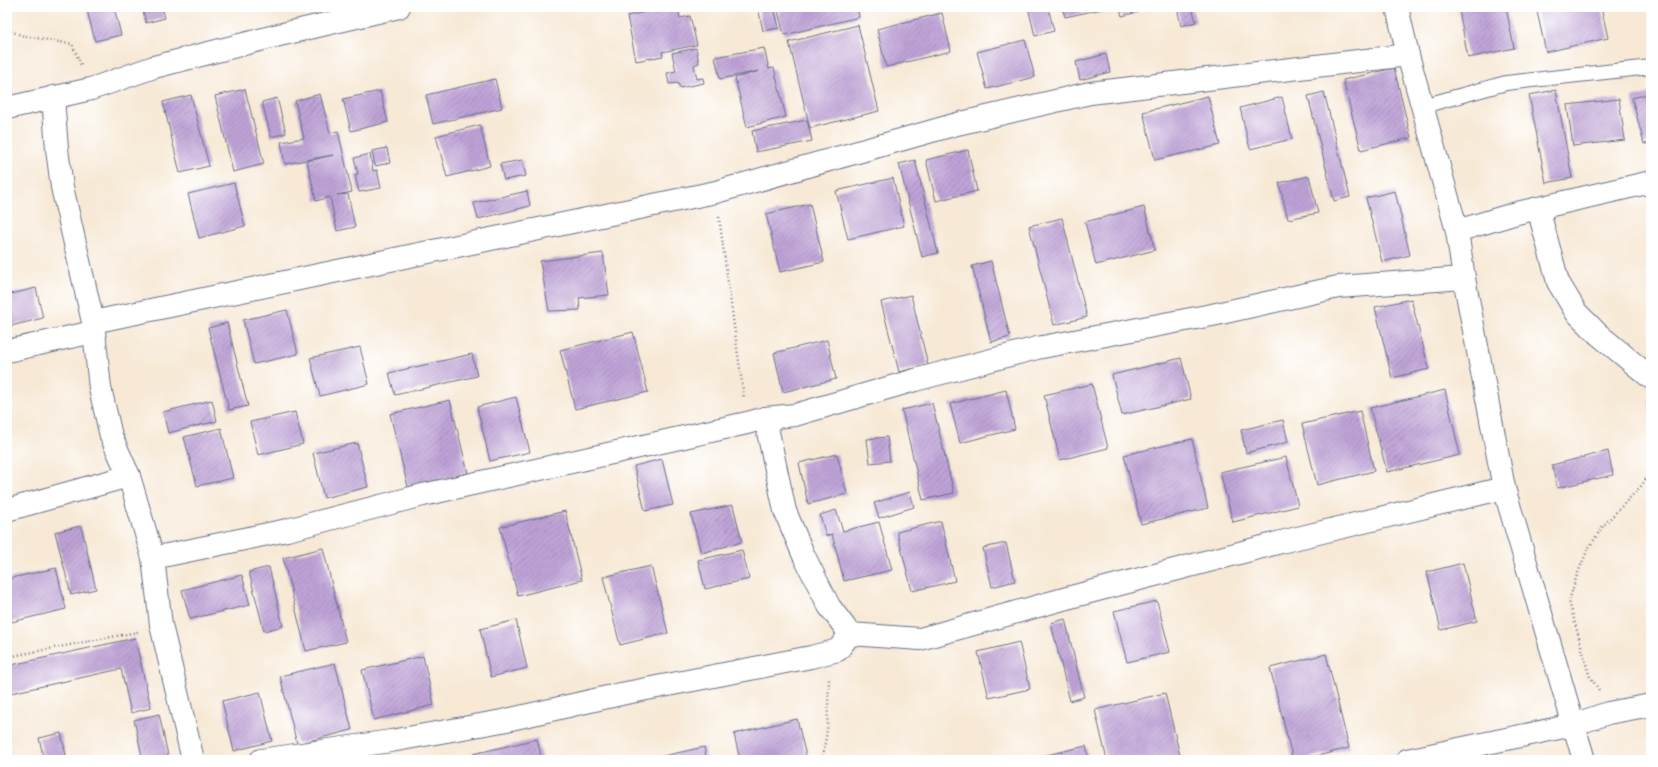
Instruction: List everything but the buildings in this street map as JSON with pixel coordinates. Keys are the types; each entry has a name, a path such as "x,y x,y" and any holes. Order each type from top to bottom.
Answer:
{"street":[{"path":"7,108 91,88 154,67 279,35 399,7"},
{"path":"1397,7 1422,106 1458,231 1464,278 1504,488 1584,760"},
{"path":"7,351 93,327 716,192 957,124 1090,92 1408,54"},
{"path":"53,97 57,150 62,187 93,327 100,388 111,436 129,476 153,558 161,625 193,760"},
{"path":"1458,231 1538,208 1651,182"},
{"path":"1538,208 1558,282 1576,312 1649,388"},
{"path":"153,558 288,530 423,495 756,421 795,415 915,380 1038,348 1212,315 1338,287 1464,278"},
{"path":"756,421 785,511 804,556 847,638"},
{"path":"7,510 129,476"},
{"path":"847,638 920,639 1067,598 1277,543 1504,488"},
{"path":"261,760 391,741 502,721 621,694 811,657 838,650 847,638"},
{"path":"1406,760 1573,724 1608,713 1651,705"}],"lane":[{"path":"1422,106 1506,83 1651,67"}],"path":[{"path":"7,30 24,36 72,44 91,88"},
{"path":"716,192 756,421"},
{"path":"1649,388 1646,405 1651,453"},
{"path":"1608,713 1599,690 1589,675 1569,601 1576,575 1588,549 1603,526 1642,485 1651,470"},
{"path":"7,657 128,635 161,625"},
{"path":"822,760 826,731 829,679 847,638"}]}
